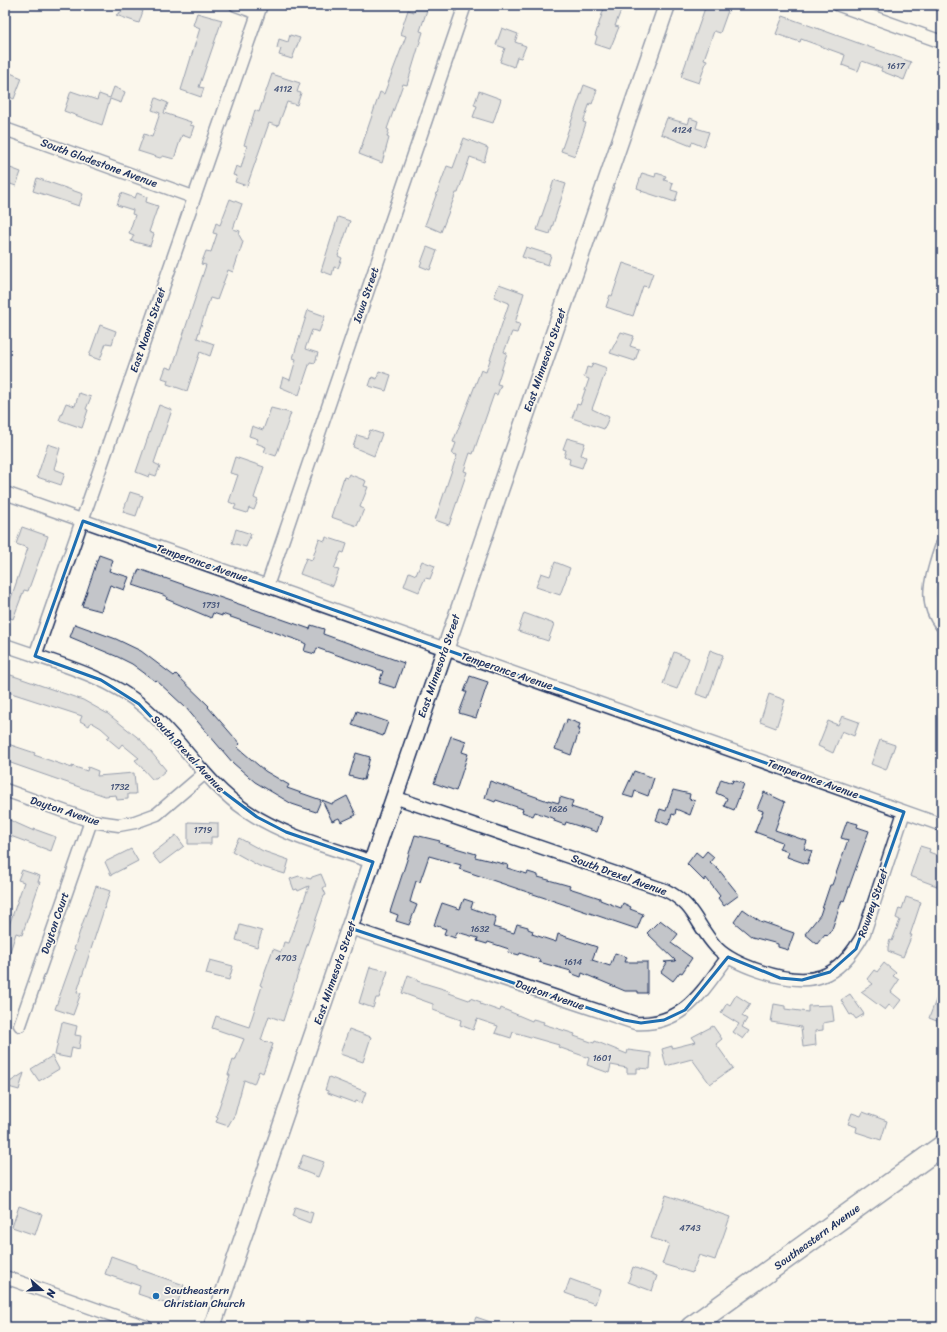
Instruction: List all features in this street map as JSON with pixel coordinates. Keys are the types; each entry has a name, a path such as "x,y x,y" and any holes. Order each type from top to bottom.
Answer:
{"main road":[{"name":"Southeastern Avenue","path":"691,1327 942,1146"}],"street":[{"path":"236,5 260,9"},
{"name":"Iowa Street","path":"267,586 465,5"},
{"name":"East Minnesota Street","path":"212,1327 667,5"},
{"path":"839,5 942,42"},
{"name":"East Naomi Street","path":"35,656 83,521 193,197 260,9"},
{"name":"South Gladestone Avenue","path":"5,129 193,197"},
{"name":"Temperance Avenue","path":"5,493 942,825"},
{"path":"940,624 931,603 930,582 942,545"},
{"name":"South Drexel Avenue","path":"5,645 91,676 130,697 156,718 225,794 266,823 286,832 373,862"},
{"name":"Dayton Avenue","path":"5,790 91,820 119,825 152,817 162,811 205,773"},
{"name":"South Drexel Avenue","path":"394,797 670,892 690,908 711,941 728,957 755,969 784,979 802,980 819,976"},
{"name":"Rowney Street","path":"819,976 840,966 849,958 859,944 904,812"},
{"name":"Dayton Court","path":"20,1025 91,820"},
{"name":"Dayton Avenue","path":"350,928 635,1023 659,1022 685,1010 728,957"},
{"path":"5,1277 146,1327"}],"highlighted area":[{"path":"83,521 904,812 856,949 830,972 802,980 780,978 728,957 685,1010 664,1020 641,1023 624,1020 350,928 373,862 286,832 257,817 217,787 139,704 101,680 35,656"}],"building":[{"path":"416,5 428,5 420,31 423,32 407,85 403,84 387,129 389,130 387,137 389,138 382,163 359,154 380,92 384,94 406,36 400,34 408,10 414,12"},
{"path":"605,5 623,5 615,26 619,27 610,49 595,44 597,37 595,36"},
{"path":"706,5 730,5 720,33 714,31 704,59 707,60 699,83 681,77"},
{"path":"130,6 143,11 139,23 116,15"},
{"path":"197,13 222,20 199,87 204,88 201,97 181,90 200,28 193,25"},
{"path":"783,16 911,62 904,80 881,71 882,68 862,61 858,71 842,65 845,55 801,39 800,42 776,34"},
{"path":"502,28 518,34 515,42 526,46 521,58 517,57 514,67 500,62 505,48 496,45"},
{"path":"290,35 300,38 292,59 279,55 281,49 277,48 279,39 288,42"},
{"path":"8,72 22,78 14,99 5,95 5,81"},
{"path":"272,74 300,83 297,92 301,93 297,105 287,102 278,126 269,123 247,186 235,182 237,176 233,175 236,166 241,168 247,146 244,145 255,110 259,112"},
{"path":"584,85 597,90 592,104 590,103 583,122 586,123 575,156 561,151"},
{"path":"114,87 125,92 121,103 110,99 102,125 64,111 71,91 97,100 99,94 110,98"},
{"path":"479,91 501,99 493,123 473,117 477,106 474,105"},
{"path":"156,98 168,103 164,113 191,122 190,125 194,126 190,138 182,135 174,159 163,156 160,158 138,151 144,134 152,137 160,113 152,110"},
{"path":"667,118 688,124 690,118 698,121 696,128 709,132 704,147 692,142 691,146 661,134"},
{"path":"464,138 488,148 484,162 470,157 458,193 456,193 441,232 425,225 447,166 453,168"},
{"path":"5,166 21,172 16,186 5,182"},
{"path":"642,173 655,177 656,173 666,176 664,180 673,183 671,190 678,192 675,202 641,191 642,190 637,188"},
{"path":"37,178 83,194 79,206 33,191"},
{"path":"554,180 566,184 550,234 537,230"},
{"path":"121,193 135,198 137,193 147,197 146,202 158,206 149,232 154,234 150,246 131,241 134,235 129,233 135,215 132,214 133,210 117,205"},
{"path":"230,199 242,204 233,229 240,231 239,235 243,242 233,272 228,270 217,300 210,298 197,338 214,344 210,356 200,352 187,391 167,384 168,380 162,378 166,367 172,369 206,265 201,264 206,251 211,252 217,234 213,233 216,223 220,225"},
{"path":"338,217 350,221 338,256 342,258 338,268 334,267 332,275 321,271"},
{"path":"427,247 437,251 430,270 420,266"},
{"path":"526,247 551,255 548,265 522,257"},
{"path":"623,263 653,273 648,287 643,286 633,316 606,307 610,295 612,296"},
{"path":"499,284 524,293 515,323 520,324 517,333 512,332 504,352 507,353 497,384 501,385 497,395 494,394 473,454 470,453 464,471 467,472 449,525 435,520 457,455 452,454 456,443 453,442 481,370 486,372 509,303 494,297"},
{"path":"308,310 325,316 319,332 312,330 305,349 318,353 315,363 310,362 299,395 280,387 283,377 290,380 296,359 293,358"},
{"path":"100,325 116,331 112,344 106,343 100,360 89,356"},
{"path":"621,332 634,336 630,346 639,349 635,361 610,353"},
{"path":"593,363 607,368 592,409 609,417 604,429 572,418 577,404 580,405 589,379 584,377 587,367 591,368"},
{"path":"379,371 391,375 386,391 369,386 372,377 377,379"},
{"path":"79,393 91,397 86,409 88,410 82,428 59,420 66,403 75,406"},
{"path":"159,405 172,410 154,463 160,466 156,476 150,474 149,477 136,472"},
{"path":"271,408 291,413 276,456 264,452 266,447 256,443 258,439 249,436 252,426 263,430"},
{"path":"370,430 382,434 374,456 353,447 357,435 367,438"},
{"path":"567,438 585,443 581,455 586,457 582,468 569,464 570,459 564,457 566,450 563,449"},
{"path":"48,444 60,448 54,469 65,473 61,485 37,477"},
{"path":"235,457 264,467 254,498 258,500 254,510 249,508 247,513 234,509 236,505 229,502 238,475 230,473"},
{"path":"349,474 366,481 364,486 368,487 360,507 364,509 357,526 331,517 344,477 347,478"},
{"path":"130,492 143,496 136,516 123,512"},
{"path":"22,527 48,536 28,591 24,590 13,619 5,616 5,600 10,601 28,548 16,544"},
{"path":"236,529 251,534 246,547 232,543"},
{"path":"326,537 347,544 344,553 341,552 334,569 339,570 333,586 300,574 306,558 312,560 319,539 325,541"},
{"path":"99,555 113,560 109,571 129,577 124,590 110,585 101,611 82,606"},
{"path":"422,561 435,566 430,579 425,578 419,592 404,586 409,572 416,575"},
{"path":"555,562 570,568 560,595 536,587 541,573 550,576"},
{"path":"139,569 310,629 311,625 324,629 323,634 404,663 395,688 379,683 383,671 317,648 315,654 304,651 306,644 300,641 222,614 222,616 213,613 211,618 166,599 167,597 163,595 133,585"},
{"path":"524,613 554,624 548,641 518,631"},
{"path":"75,624 116,639 141,651 174,676 176,674 209,706 208,707 240,744 237,747 265,771 289,785 287,788 321,800 316,812 292,804 255,782 233,763 186,708 156,680 155,681 132,664 118,657 70,637"},
{"path":"710,650 723,655 708,698 696,694"},
{"path":"674,652 689,658 677,689 663,684"},
{"path":"5,673 83,700 108,714 141,740 166,770 156,779 152,779 135,760 139,758 122,744 119,748 107,738 110,736 101,728 91,722 89,726 80,721 82,716 5,691"},
{"path":"470,676 488,682 476,718 459,713 467,692 464,692"},
{"path":"769,694 785,700 776,728 760,722"},
{"path":"357,711 388,722 383,736 352,725"},
{"path":"842,716 859,722 854,736 842,731 833,753 818,746 828,721 838,725"},
{"path":"567,719 580,724 578,729 580,729 571,755 555,749 564,723 566,724"},
{"path":"451,736 466,741 462,752 468,754 456,791 434,783"},
{"path":"880,740 895,745 886,770 871,764"},
{"path":"8,744 72,768 72,766 87,771 88,767 98,771 97,776 134,773 136,794 128,794 128,799 117,800 116,795 105,796 5,761 5,753"},
{"path":"356,753 370,757 364,780 349,776"},
{"path":"634,771 654,778 648,796 635,791 633,798 623,795"},
{"path":"721,779 732,783 733,780 744,784 734,810 724,806 727,798 716,793"},
{"path":"490,781 548,801 559,803 560,797 573,801 571,807 602,817 597,832 566,822 565,825 554,821 555,819 535,812 533,816 522,812 523,809 485,798"},
{"path":"673,790 690,794 689,799 695,801 690,815 676,809 675,815 672,814 668,825 656,820 660,809 666,811"},
{"path":"764,792 785,802 775,830 807,841 804,849 812,851 807,864 787,857 789,852 779,849 782,842 755,832 763,811 757,809"},
{"path":"347,796 356,815 341,822 339,818 332,821 322,800 332,804"},
{"path":"5,818 34,831 34,829 56,837 51,851 5,834"},
{"path":"847,821 858,824 857,827 869,831 844,901 842,900 832,929 827,936 825,934 817,944 805,934 820,915 830,885 832,885 848,840 841,838"},
{"path":"188,822 218,823 218,837 211,837 211,844 188,844"},
{"path":"176,835 184,846 160,864 152,854"},
{"path":"415,835 440,841 439,843 476,854 475,857 508,865 507,868 527,874 528,872 538,875 538,877 570,886 569,888 600,898 600,900 621,908 623,903 631,907 630,909 643,914 637,929 459,869 461,865 429,856 420,882 416,881 410,902 417,905 409,925 396,921 398,915 390,912"},
{"path":"239,838 263,851 289,860 285,874 259,866 232,851"},
{"path":"920,846 930,849 929,852 942,857 942,888 910,876"},
{"path":"131,849 138,861 111,875 105,862"},
{"path":"707,851 714,857 710,862 719,870 739,895 724,906 718,898 720,896 706,878 704,881 687,864 696,852 702,857"},
{"path":"22,870 40,876 38,882 40,882 22,935 16,933 7,961 5,961 5,937 24,882 18,880"},
{"path":"321,874 326,886 323,888 326,895 324,896 306,948 283,1021 269,1016 261,1040 273,1044 263,1073 259,1071 254,1084 244,1080 235,1114 228,1126 216,1122 218,1117 216,1116 230,1075 228,1075 233,1060 235,1061 244,1039 212,1028 216,1016 249,1027 262,986 260,985 273,949 281,952 284,942 289,943 309,886 298,891 297,889 294,890 290,879 299,876 311,879 312,877"},
{"path":"96,886 110,891 77,992 81,993 73,1015 55,1009 76,950 74,949"},
{"path":"906,897 921,902 910,935 912,935 903,957 888,951 888,947 890,940 892,941 900,920 896,918 899,908 902,909"},
{"path":"464,899 473,902 471,908 496,917 493,927 514,933 517,924 528,927 528,929 533,931 532,934 556,942 558,934 597,947 592,960 610,966 615,953 627,957 625,962 647,962 647,993 625,991 582,973 581,977 570,973 571,971 539,962 540,960 520,953 519,955 508,952 509,949 488,942 487,944 477,941 478,938 457,932 455,938 444,934 446,929 434,925 442,903 460,909"},
{"path":"743,909 760,921 794,933 788,950 778,947 778,944 752,937 734,922"},
{"path":"660,920 678,934 671,943 692,958 682,973 680,972 673,981 661,972 667,963 664,962 676,961 647,933"},
{"path":"240,925 262,931 257,947 236,940"},
{"path":"210,960 233,966 229,980 206,974"},
{"path":"884,963 896,973 893,976 899,980 891,992 901,1000 894,1009 889,1005 885,1010 861,992 873,984 867,979 874,970 877,972"},
{"path":"370,967 388,971 379,998 376,998 373,1008 359,1003"},
{"path":"408,975 418,979 417,981 450,991 449,993 469,1000 470,998 481,1002 480,1004 500,1011 501,1008 532,1021 533,1019 544,1022 543,1024 575,1034 574,1036 594,1043 595,1041 627,1054 628,1050 651,1053 650,1069 637,1068 637,1073 627,1073 627,1068 611,1065 609,1073 587,1065 589,1058 558,1047 559,1045 513,1032 511,1038 495,1033 498,1026 477,1019 473,1030 460,1025 461,1020 433,1010 433,1004 402,993"},
{"path":"942,987 942,1023 929,1018"},
{"path":"850,994 864,1014 856,1019 852,1014 850,1015 841,1000"},
{"path":"736,995 750,1004 742,1016 747,1019 742,1027 749,1031 743,1039 733,1032 739,1024 721,1013 727,1003 730,1005"},
{"path":"774,1004 785,1006 785,1009 808,1012 808,1006 832,1005 834,1021 823,1023 823,1030 815,1031 816,1045 803,1047 801,1027 771,1022"},
{"path":"62,1022 77,1026 75,1035 81,1036 79,1049 72,1047 70,1058 55,1055"},
{"path":"713,1026 722,1039 716,1044 733,1068 710,1084 692,1059 666,1066 662,1049 696,1042 692,1037"},
{"path":"349,1029 371,1037 363,1062 340,1054"},
{"path":"52,1056 59,1069 39,1081 31,1069"},
{"path":"24,1073 19,1090 5,1086 5,1085"},
{"path":"329,1077 366,1092 362,1103 356,1101 355,1103 328,1093 328,1091 325,1090"},
{"path":"863,1112 887,1121 881,1140 856,1132 857,1127 848,1124 852,1113 861,1116"},
{"path":"303,1155 324,1162 318,1177 298,1169"},
{"path":"666,1195 730,1217 715,1260 699,1255 692,1273 662,1264 669,1244 651,1238"},
{"path":"19,1206 42,1214 35,1235 12,1227"},
{"path":"295,1207 313,1213 310,1223 292,1216"},
{"path":"111,1256 136,1265 136,1267 141,1270 184,1285 176,1307 138,1294 140,1286 105,1274"},
{"path":"633,1267 657,1276 652,1291 628,1282"},
{"path":"570,1279 600,1290 595,1304 565,1293"},
{"path":"476,1317 502,1326 502,1327 472,1327"}],"place":[{"name":"Southeastern Christian Church","path":"156,1296"}]}
